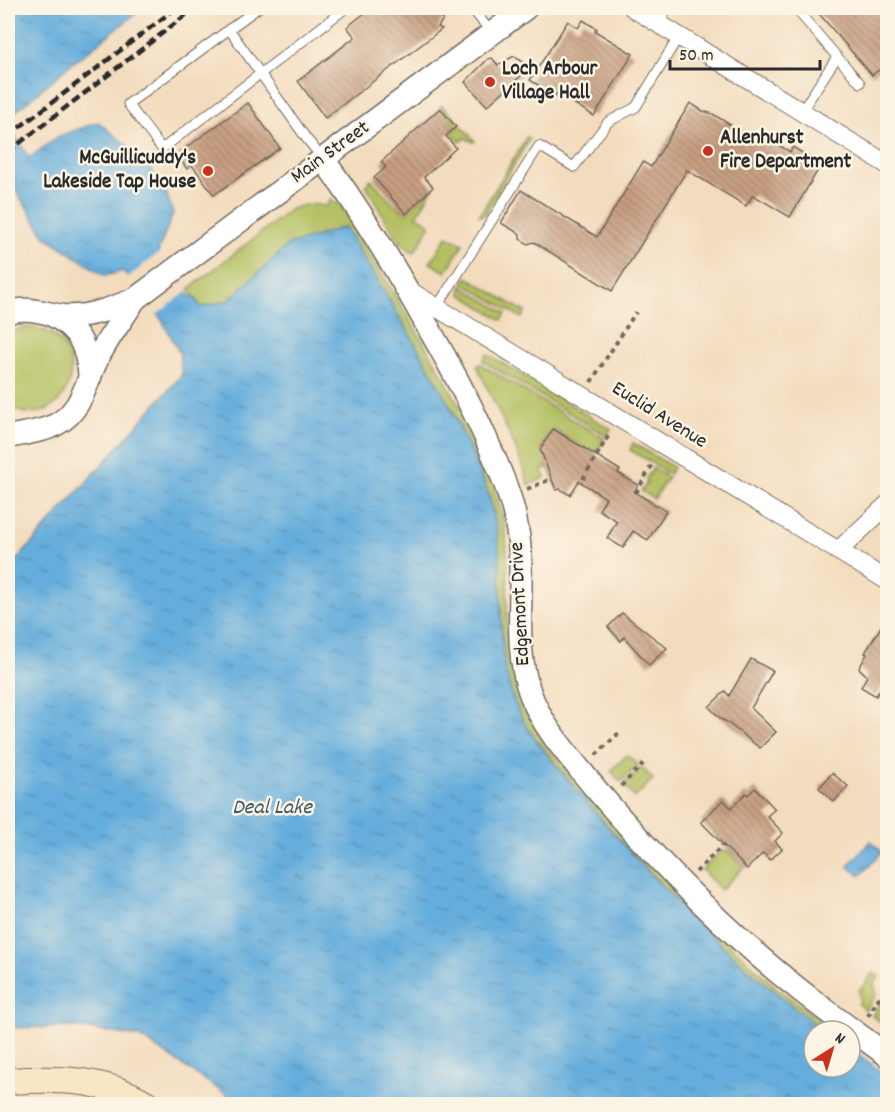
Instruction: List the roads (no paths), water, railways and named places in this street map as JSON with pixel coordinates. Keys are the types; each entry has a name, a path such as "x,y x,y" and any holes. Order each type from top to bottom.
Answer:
{"main road":[{"path":"8,1081 74,1080 123,1092 147,1104"}],"street":[{"name":"Main Street","path":"27,311 64,316 100,312 135,299 526,8"},
{"path":"633,8 888,165"},
{"name":"Edgemont Drive","path":"323,159 351,196 460,382 510,496 520,552 522,657 530,692 542,720 625,823 714,914 792,984 888,1056"},
{"name":"Euclid Avenue","path":"408,290 838,552 888,580"},
{"path":"8,297 27,311 66,323 78,335 86,351 90,377"},
{"name":"Main Street","path":"13,432 49,428 66,418 78,405 102,349 135,299"},
{"path":"838,552 888,504"}],"lane":[{"path":"258,8 128,104 162,149 346,8"},
{"path":"469,8 492,34"},
{"path":"658,23 669,8"},
{"path":"795,8 860,83"},
{"path":"230,29 323,159"},
{"path":"437,308 539,146 574,167 608,122 636,107 679,36"},
{"path":"801,112 837,57"}],"water":[{"path":"8,8 143,8 8,118"},
{"name":"Deal Lake","path":"98,122 143,158 166,192 173,214 158,251 190,297 193,296 201,307 228,301 287,246 345,227 441,390 456,418 486,487 498,535 502,632 508,680 515,703 527,727 633,856 725,948 809,1019 802,1019 802,1079 862,1079 862,1057 887,1076 887,1104 241,1104 140,1037 77,1027 8,1028 8,570 182,375 179,352 162,320 123,271 105,276 45,236 15,189 13,165 8,155 8,124 29,158 59,136"},
{"path":"871,841 882,852 860,876 848,866"}],"railway":[{"path":"8,136 176,8"},
{"path":"8,152 195,8"}],"place":[{"name":"Loch Arbour Village Hall","path":"490,82"},
{"name":"Allenhurst Fire Department","path":"708,151"},
{"name":"McGuillicuddy's Lakeside Tap House","path":"208,171"}]}
